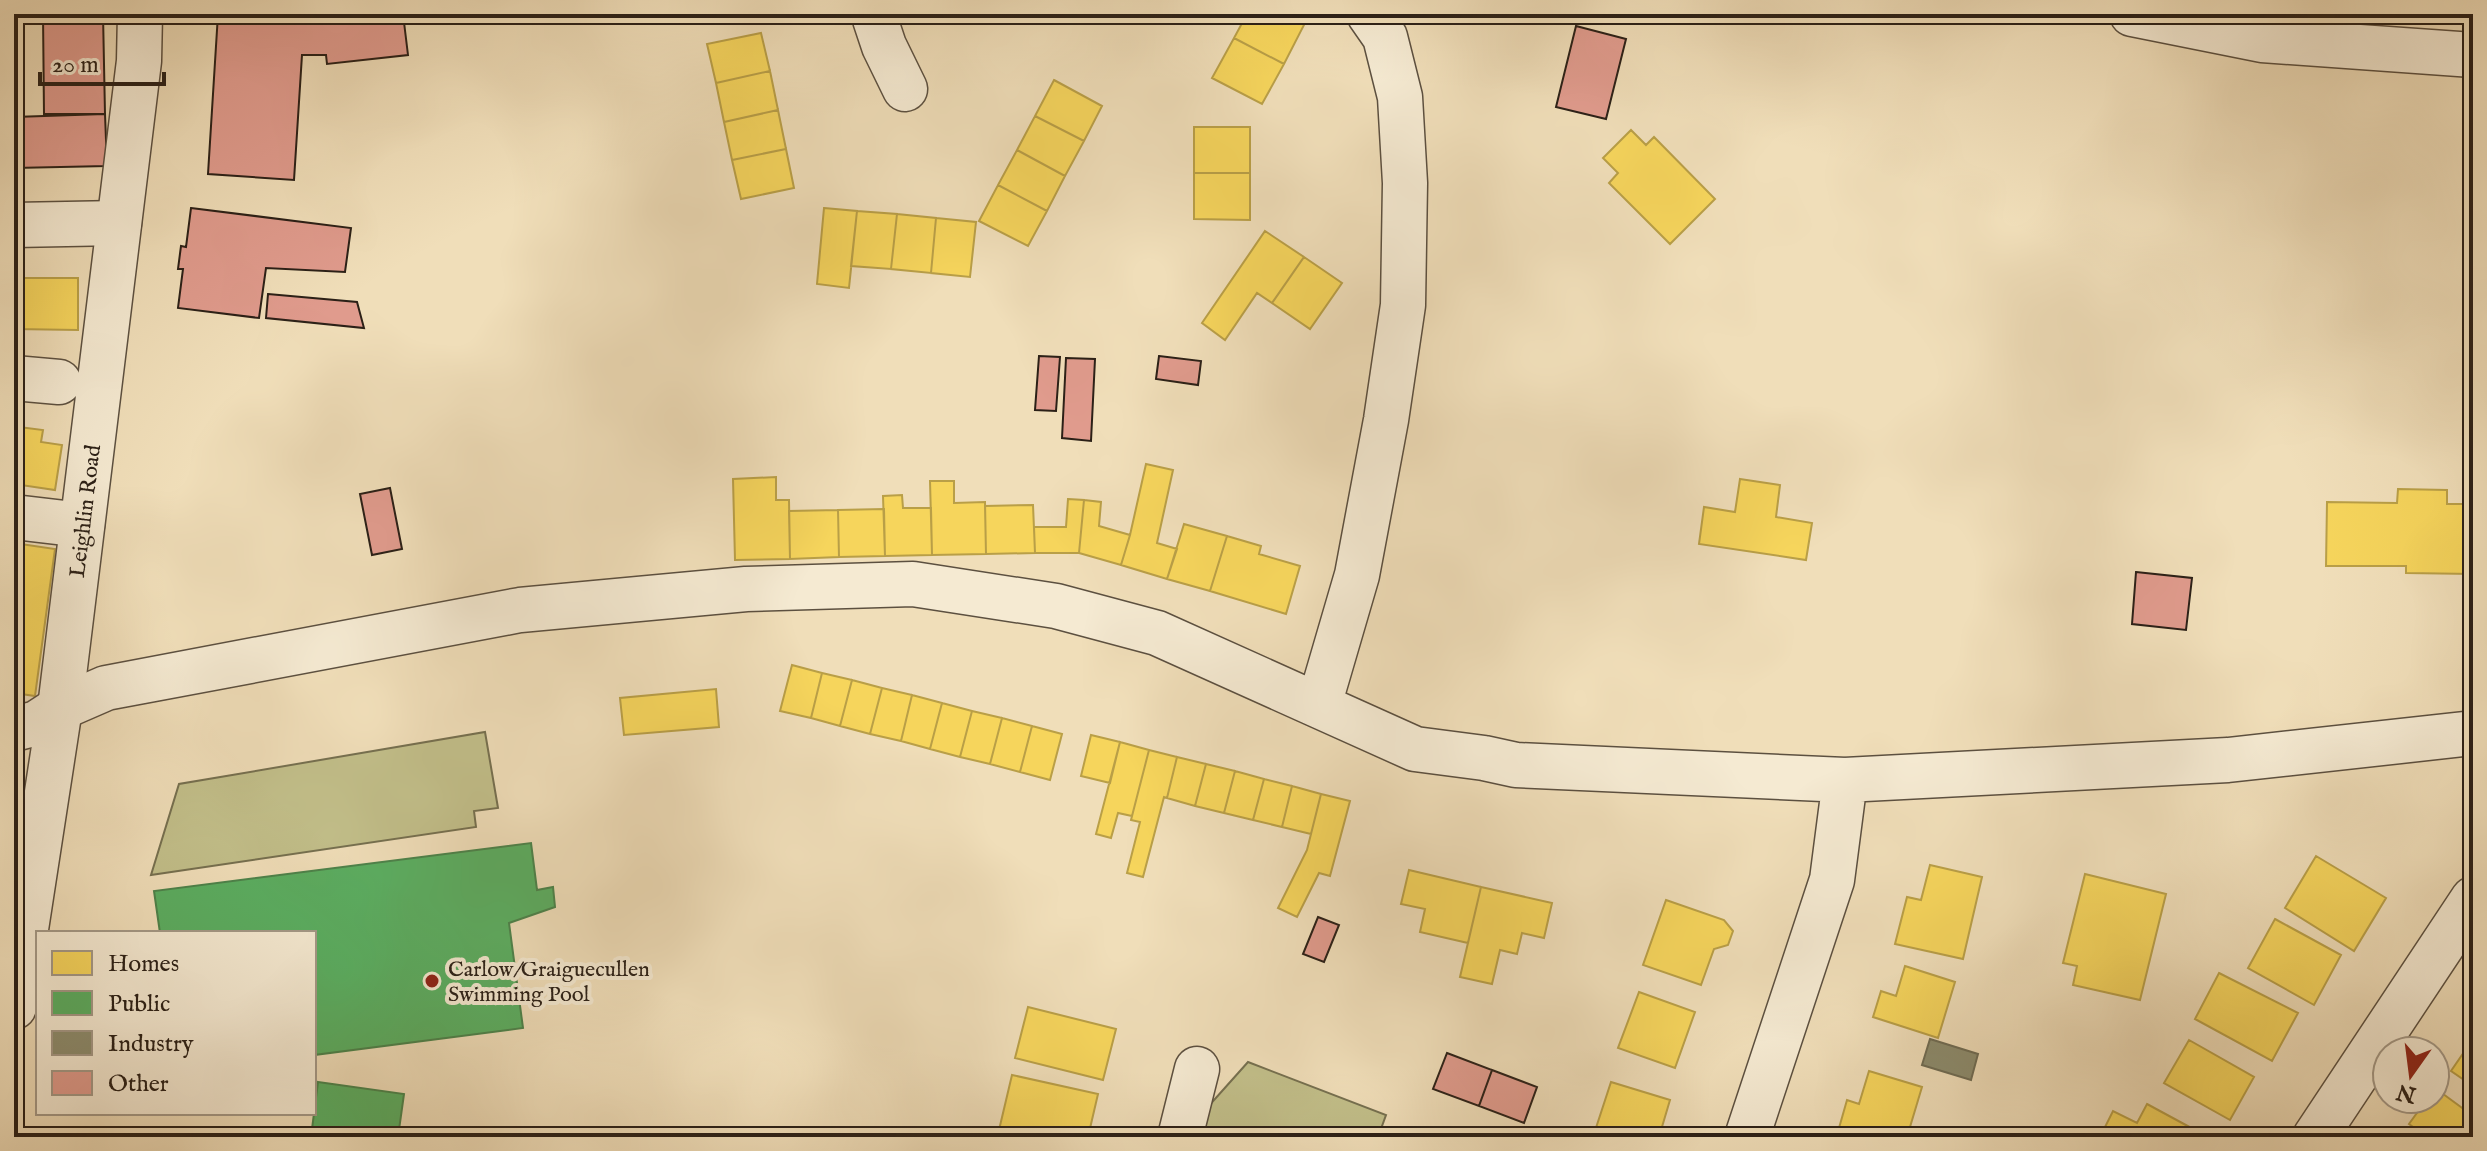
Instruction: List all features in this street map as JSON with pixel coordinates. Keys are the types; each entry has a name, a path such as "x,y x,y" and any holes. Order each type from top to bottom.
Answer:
{"street":[{"name":"Leighlin Road","path":"14,1007 60,708 139,61 140,14"},
{"path":"876,14 884,46 905,89"},
{"path":"1319,705 1357,575 1386,420 1403,305 1405,183 1400,97 1385,37 1369,14"},
{"path":"2132,14 2262,40 2454,40"},
{"path":"14,225 119,223"},
{"path":"14,378 59,382"},
{"path":"14,517 82,525"},
{"path":"14,729 37,723 60,708 106,688 520,610 746,589 913,584 1056,606 1157,633 1415,749 1516,765 1845,780 2228,760 2473,733"},
{"path":"1747,1137 1832,880 1845,780"},
{"path":"2315,1137 2473,899"},
{"path":"1180,1137 1197,1069"}],"shaded area":[{"path":"485,732 498,808 474,811 476,827 151,875 179,784"},
{"path":"1248,1062 1386,1115 1378,1137 1200,1137 1206,1109"}],"building: Homes":[{"path":"1247,14 1288,14 1305,23 1284,64 1234,38"},
{"path":"761,33 770,71 716,83 707,44"},
{"path":"1234,38 1284,64 1262,104 1212,78"},
{"path":"770,71 778,110 724,122 716,83"},
{"path":"1054,80 1102,106 1084,141 1035,116"},
{"path":"778,110 786,149 732,160 724,122"},
{"path":"1035,116 1084,141 1065,176 1017,150"},
{"path":"1194,127 1250,127 1250,173 1194,173"},
{"path":"1631,130 1646,145 1654,137 1715,199 1670,244 1609,183 1618,173 1603,158"},
{"path":"786,149 794,188 741,199 732,160"},
{"path":"1017,150 1065,176 1047,211 998,185"},
{"path":"1194,173 1250,173 1250,220 1194,219"},
{"path":"998,185 1047,211 1028,246 979,221"},
{"path":"824,208 857,211 849,288 817,284"},
{"path":"857,211 897,214 891,269 851,266"},
{"path":"897,214 936,218 931,273 891,269"},
{"path":"936,218 976,222 970,277 931,273"},
{"path":"1265,231 1304,257 1272,303 1257,293 1225,340 1202,323"},
{"path":"1304,257 1342,283 1310,329 1272,303"},
{"path":"14,278 78,278 78,330 14,329"},
{"path":"19,427 43,430 41,442 62,445 55,490 14,484 14,438 17,438"},
{"path":"1146,464 1173,470 1157,543 1177,549 1167,579 1121,565"},
{"path":"776,477 776,500 789,500 790,559 735,560 733,479"},
{"path":"1740,479 1780,485 1776,517 1812,523 1806,560 1699,544 1704,507 1735,512"},
{"path":"930,481 954,481 954,503 985,502 986,554 932,555"},
{"path":"2398,489 2447,490 2447,504 2473,504 2473,574 2406,573 2406,566 2326,566 2327,502 2397,503"},
{"path":"902,495 903,508 931,508 932,555 885,556 883,496"},
{"path":"1068,499 1084,500 1079,553 1035,553 1034,527 1066,527"},
{"path":"1084,500 1101,502 1099,526 1130,535 1121,565 1079,553"},
{"path":"1033,505 1035,553 986,554 985,506"},
{"path":"884,509 885,556 839,557 838,510"},
{"path":"838,510 839,557 790,559 789,511"},
{"path":"1184,524 1227,536 1210,591 1167,579"},
{"path":"1227,536 1261,546 1259,554 1300,566 1286,614 1210,591"},
{"path":"14,543 55,549 35,696 14,693"},
{"path":"792,665 822,673 811,718 780,711"},
{"path":"822,673 852,680 840,726 811,718"},
{"path":"852,680 882,688 870,734 840,726"},
{"path":"882,688 912,695 901,741 870,734"},
{"path":"716,689 719,727 624,735 620,698"},
{"path":"912,695 942,703 930,749 901,741"},
{"path":"942,703 972,711 960,757 930,749"},
{"path":"972,711 1002,718 990,764 960,757"},
{"path":"1002,718 1032,726 1020,772 990,764"},
{"path":"1032,726 1062,734 1050,780 1020,772"},
{"path":"1091,735 1120,742 1110,783 1081,776"},
{"path":"1120,742 1149,750 1132,816 1118,813 1111,838 1096,834"},
{"path":"1149,750 1177,757 1143,877 1127,873 1140,822 1131,820"},
{"path":"1177,757 1206,764 1195,806 1167,798"},
{"path":"1206,764 1235,771 1224,813 1195,806"},
{"path":"1235,771 1264,779 1253,820 1224,813"},
{"path":"1264,779 1292,786 1282,827 1253,820"},
{"path":"1292,786 1321,794 1311,834 1282,827"},
{"path":"1321,794 1350,801 1330,876 1319,873 1297,917 1278,908 1307,850"},
{"path":"2316,856 2386,898 2354,951 2285,908"},
{"path":"1930,865 1982,877 1963,959 1895,944 1907,897 1921,900"},
{"path":"1409,870 1481,887 1468,943 1420,932 1425,909 1401,904"},
{"path":"2085,874 2166,894 2140,1000 2073,985 2077,966 2063,963"},
{"path":"1481,887 1552,903 1544,938 1522,933 1517,954 1500,950 1492,984 1460,977"},
{"path":"1666,900 1724,920 1733,931 1728,945 1714,949 1701,985 1643,965"},
{"path":"2275,919 2341,955 2314,1005 2248,968"},
{"path":"1905,966 1955,982 1938,1038 1873,1017 1881,991 1896,996"},
{"path":"2219,973 2298,1013 2272,1061 2195,1019"},
{"path":"1639,992 1695,1012 1675,1068 1618,1048"},
{"path":"1028,1007 1116,1029 1103,1080 1015,1058"},
{"path":"2473,1039 2473,1086 2451,1071"},
{"path":"2189,1040 2254,1077 2230,1120 2164,1083"},
{"path":"1869,1071 1922,1087 1907,1137 1867,1137 1839,1128 1847,1100 1859,1104"},
{"path":"1012,1075 1098,1094 1088,1137 1031,1137 999,1130"},
{"path":"1611,1082 1670,1100 1659,1137 1593,1137"},
{"path":"2451,1100 2473,1116 2473,1137 2427,1137 2409,1124 2415,1115 2451,1115"},
{"path":"2147,1104 2208,1137 2101,1135 2113,1111 2137,1123"}],"building: Public":[{"path":"531,843 537,890 553,887 555,907 509,923 523,1028 316,1055 316,931 160,931 154,891"},
{"path":"318,1082 404,1094 398,1137 311,1137"}],"building: Industry":[{"path":"1930,1039 1978,1054 1971,1080 1922,1065"},
{"path":"124,1130 157,1136 157,1137 123,1137"}],"building: Other":[{"path":"43,14 103,14 105,114 44,114"},
{"path":"218,14 403,14 408,55 327,64 326,55 302,55 294,180 208,174"},
{"path":"1576,26 1626,39 1606,119 1556,107"},
{"path":"105,114 107,166 14,168 14,117"},
{"path":"191,208 351,228 345,272 266,268 259,318 178,308 183,269 178,269 181,246 186,247"},
{"path":"268,294 357,302 364,328 266,318"},
{"path":"1039,356 1060,357 1056,411 1035,410"},
{"path":"1159,356 1201,361 1198,385 1156,379"},
{"path":"1066,358 1095,359 1091,441 1062,438"},
{"path":"390,488 402,549 372,555 360,494"},
{"path":"2136,572 2192,578 2186,630 2132,624"},
{"path":"1318,917 1339,925 1324,962 1303,954"},
{"path":"1447,1053 1492,1070 1479,1106 1433,1089"},
{"path":"1492,1070 1537,1087 1524,1123 1479,1106"}],"place":[{"name":"Carlow/Graiguecullen Swimming Pool","path":"432,981"}]}
